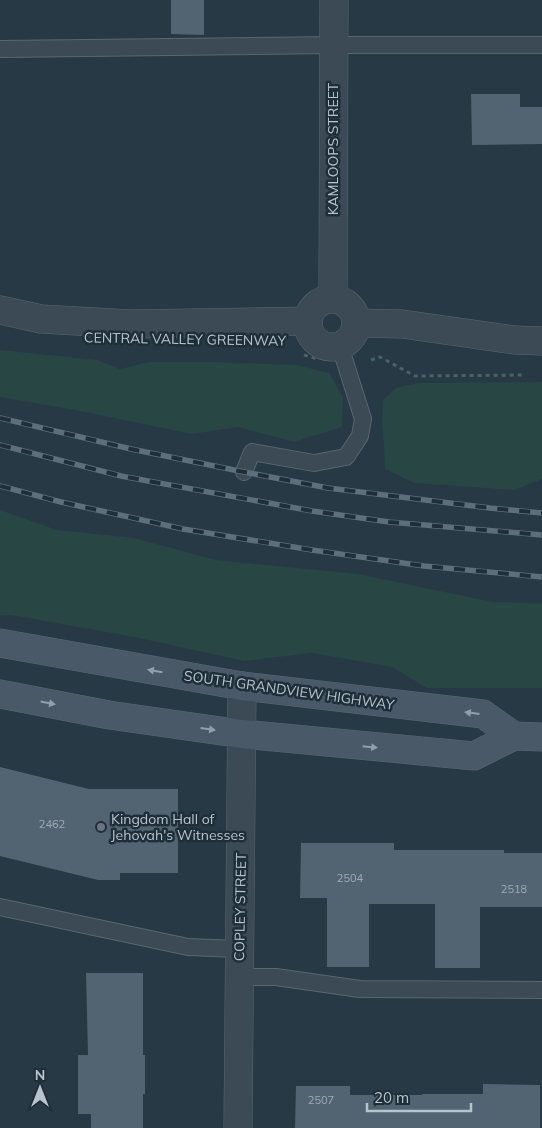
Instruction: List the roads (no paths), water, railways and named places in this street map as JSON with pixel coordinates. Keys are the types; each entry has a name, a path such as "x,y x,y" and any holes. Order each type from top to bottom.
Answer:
{"main road":[{"name":"SOUTH GRANDVIEW HIGHWAY","path":"0,644 242,686 483,714 514,736"},
{"path":"0,694 109,715 242,734 474,756 514,736 542,737"}],"street":[{"name":"KAMLOOPS STREET","path":"333,298 334,0"},
{"path":"329,298 345,301 352,307 356,315 356,331 346,343 343,357 332,347 324,346 317,342 309,329 308,322 314,306 329,298"},
{"path":"0,310 41,319 131,324 308,322"},
{"path":"357,323 402,324 514,340 542,341"},
{"name":"COPLEY STREET","path":"238,1128 242,686"}],"lane":[{"path":"0,50 333,45 542,45"},
{"path":"244,472 252,452 314,463 346,457 360,436 363,419 343,357"},
{"path":"0,907 188,947 239,949"},
{"path":"239,977 276,977 360,989 542,990"}],"railway":[{"path":"0,418 131,449 328,488 542,513"},
{"path":"0,445 121,476 312,511 389,522 542,535"},
{"path":"0,486 61,502 183,529 424,566 542,577"}],"place":[{"name":"Kingdom Hall of Jehovah's Witnesses","path":"101,827"}]}
